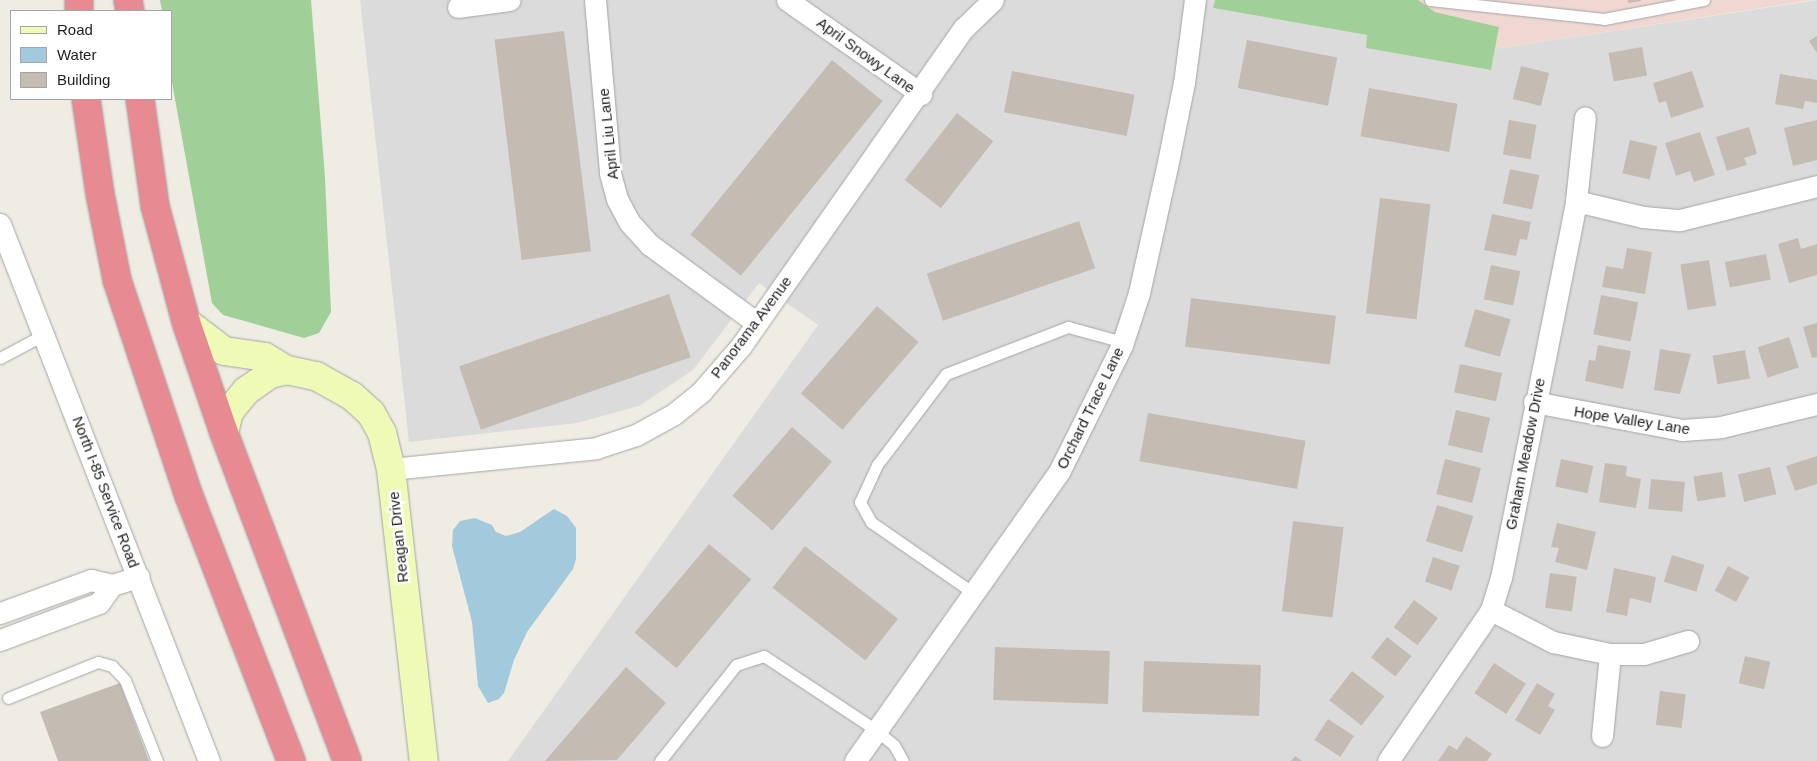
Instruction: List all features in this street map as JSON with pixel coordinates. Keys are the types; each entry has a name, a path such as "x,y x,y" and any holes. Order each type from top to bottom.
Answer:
{"highway":[{"path":"86,100 100,194 117,280 189,496 291,761"},
{"path":"140,100 155,206 186,322 224,433 347,761"}],"street":[{"path":"458,7 510,0"},
{"name":"April Liu Lane","path":"595,0 610,173 617,199 630,223 650,245 757,323"},
{"name":"April Snowy Lane","path":"787,0 921,94"},
{"name":"Panorama Avenue","path":"391,469 596,448 636,435 674,414 702,391 757,323 921,94 964,28 993,0"},
{"name":"Orchard Trace Lane","path":"855,761 972,592 1059,472 1123,342 1144,274 1168,167 1184,83 1195,0"},
{"name":"Graham Meadow Drive","path":"1388,761 1491,610 1501,578 1534,402 1576,201 1585,117"},
{"path":"1576,201 1643,217 1680,220 1817,186"},
{"name":"North I-85 Service Road","path":"0,224 45,334 209,761"},
{"name":"Reagan Drive","path":"186,322 224,351 265,358 287,370 316,376 352,396 371,413 382,433 391,469 424,761"},
{"path":"224,433 229,412 246,391 270,374 287,370"},
{"name":"Hope Valley Lane","path":"1534,402 1682,430 1721,427 1817,404"},
{"path":"0,613 91,580 112,585 138,577"},
{"path":"0,640 99,603 112,585"},
{"path":"1491,610 1553,642 1610,654 1644,654 1688,641"},
{"path":"1602,736 1610,654"}],"lane":[{"path":"1430,0 1604,20 1704,0"},
{"path":"972,592 871,522 860,502 877,465 946,374 1068,327 1123,342"},
{"path":"0,358 45,334"},
{"path":"660,761 736,665 764,656 876,730 894,745 903,761"},
{"path":"8,698 98,662 112,666 125,680 157,761"}],"shaded area":[{"path":"360,0 1215,0 1213,8 1367,35 1367,48 1491,70 1495,49 1817,0 1817,761 508,761 818,325 759,283 693,370 639,406 577,423 409,442"},
{"path":"1418,0 1812,0 1495,49 1499,27 1435,12"}],"green space":[{"path":"160,0 311,0 325,177 331,312 319,333 304,338 223,315 212,303 172,83 172,10 162,10"},
{"path":"1215,0 1418,0 1435,12 1499,27 1491,70 1366,48 1367,35 1213,8"}],"water":[{"path":"554,509 567,516 576,528 576,559 573,569 527,632 514,660 504,693 499,699 488,703 478,686 472,622 452,546 453,530 460,521 475,518 492,525 496,532 506,536 520,532"}],"building":[{"path":"1628,0 1641,0 1641,1 1628,3"},
{"path":"564,31 591,251 522,260 495,40"},
{"path":"1817,36 1817,53 1809,41"},
{"path":"1247,40 1337,58 1328,106 1238,88"},
{"path":"1642,47 1647,76 1614,81 1609,53"},
{"path":"832,60 883,101 741,276 690,235"},
{"path":"1521,66 1549,73 1541,106 1513,99"},
{"path":"1012,71 1135,95 1127,136 1004,112"},
{"path":"1692,71 1704,107 1671,118 1666,101 1659,103 1653,83"},
{"path":"1780,74 1817,80 1817,103 1805,101 1803,109 1775,104"},
{"path":"1369,88 1458,104 1449,152 1360,136"},
{"path":"957,113 993,141 941,208 905,180"},
{"path":"1509,120 1537,125 1530,159 1503,154"},
{"path":"1817,120 1817,160 1793,166 1784,128"},
{"path":"1749,127 1757,154 1744,158 1747,165 1727,171 1716,137"},
{"path":"1700,132 1715,175 1694,182 1690,171 1676,176 1665,143"},
{"path":"1630,140 1657,146 1650,179 1622,173"},
{"path":"1510,169 1539,175 1532,209 1503,203"},
{"path":"1380,198 1431,204 1416,319 1366,313"},
{"path":"1492,214 1531,222 1527,240 1520,239 1516,256 1484,250"},
{"path":"1079,221 1095,268 943,321 927,273"},
{"path":"1798,238 1801,249 1817,244 1817,275 1789,283 1778,244"},
{"path":"1627,248 1652,252 1645,294 1602,287 1606,266 1623,269"},
{"path":"1766,254 1771,280 1730,288 1725,262"},
{"path":"1709,260 1716,305 1688,310 1680,265"},
{"path":"1491,265 1520,271 1513,305 1484,299"},
{"path":"669,294 691,357 481,430 459,366"},
{"path":"1601,295 1638,302 1631,342 1593,334"},
{"path":"1191,298 1336,316 1330,364 1185,347"},
{"path":"877,306 919,342 842,430 801,394"},
{"path":"1475,309 1511,319 1500,357 1464,346"},
{"path":"1817,323 1817,357 1812,358 1803,327"},
{"path":"1789,337 1799,367 1768,378 1758,347"},
{"path":"1598,345 1631,351 1623,389 1585,381 1589,360 1595,361"},
{"path":"1660,349 1691,354 1680,394 1654,390"},
{"path":"1745,350 1750,379 1718,384 1713,356"},
{"path":"1460,364 1502,373 1496,401 1454,392"},
{"path":"1456,410 1490,418 1482,453 1448,445"},
{"path":"1148,413 1306,441 1297,489 1139,461"},
{"path":"792,427 832,462 772,530 732,496"},
{"path":"1817,456 1817,484 1795,491 1786,466"},
{"path":"1445,459 1481,468 1472,503 1436,494"},
{"path":"1561,459 1593,466 1587,493 1555,486"},
{"path":"1605,463 1627,466 1626,476 1641,479 1636,508 1599,502"},
{"path":"1770,467 1776,494 1744,502 1738,474"},
{"path":"1722,472 1726,497 1697,501 1693,477"},
{"path":"1651,479 1685,482 1682,512 1648,509"},
{"path":"1437,505 1473,516 1462,552 1426,541"},
{"path":"1293,521 1344,527 1333,618 1282,611"},
{"path":"1557,523 1596,532 1587,570 1555,562 1559,548 1551,547"},
{"path":"709,544 751,579 677,668 634,633"},
{"path":"805,546 898,619 865,660 772,588"},
{"path":"1672,555 1705,565 1696,592 1664,582"},
{"path":"1433,557 1460,566 1452,590 1425,582"},
{"path":"1728,566 1749,577 1736,602 1715,591"},
{"path":"1614,568 1656,577 1651,603 1630,598 1627,616 1606,612"},
{"path":"1550,573 1577,577 1572,611 1545,608"},
{"path":"1414,600 1438,618 1417,645 1394,627"},
{"path":"1387,637 1411,656 1395,677 1371,657"},
{"path":"995,647 1110,651 1108,704 993,700"},
{"path":"1745,656 1770,662 1764,689 1739,683"},
{"path":"1144,661 1261,665 1259,716 1142,712"},
{"path":"1494,663 1526,684 1506,714 1474,693"},
{"path":"626,667 666,703 617,760 545,761"},
{"path":"1352,671 1384,696 1362,725 1329,700"},
{"path":"120,683 149,761 58,761 40,712"},
{"path":"1537,683 1555,694 1548,706 1555,710 1540,735 1515,720"},
{"path":"1660,691 1686,694 1682,728 1656,725"},
{"path":"1328,719 1354,736 1340,757 1314,740"},
{"path":"1466,736 1492,754 1487,761 1438,761 1449,745 1457,750"},
{"path":"1295,756 1302,761 1291,761"}]}
